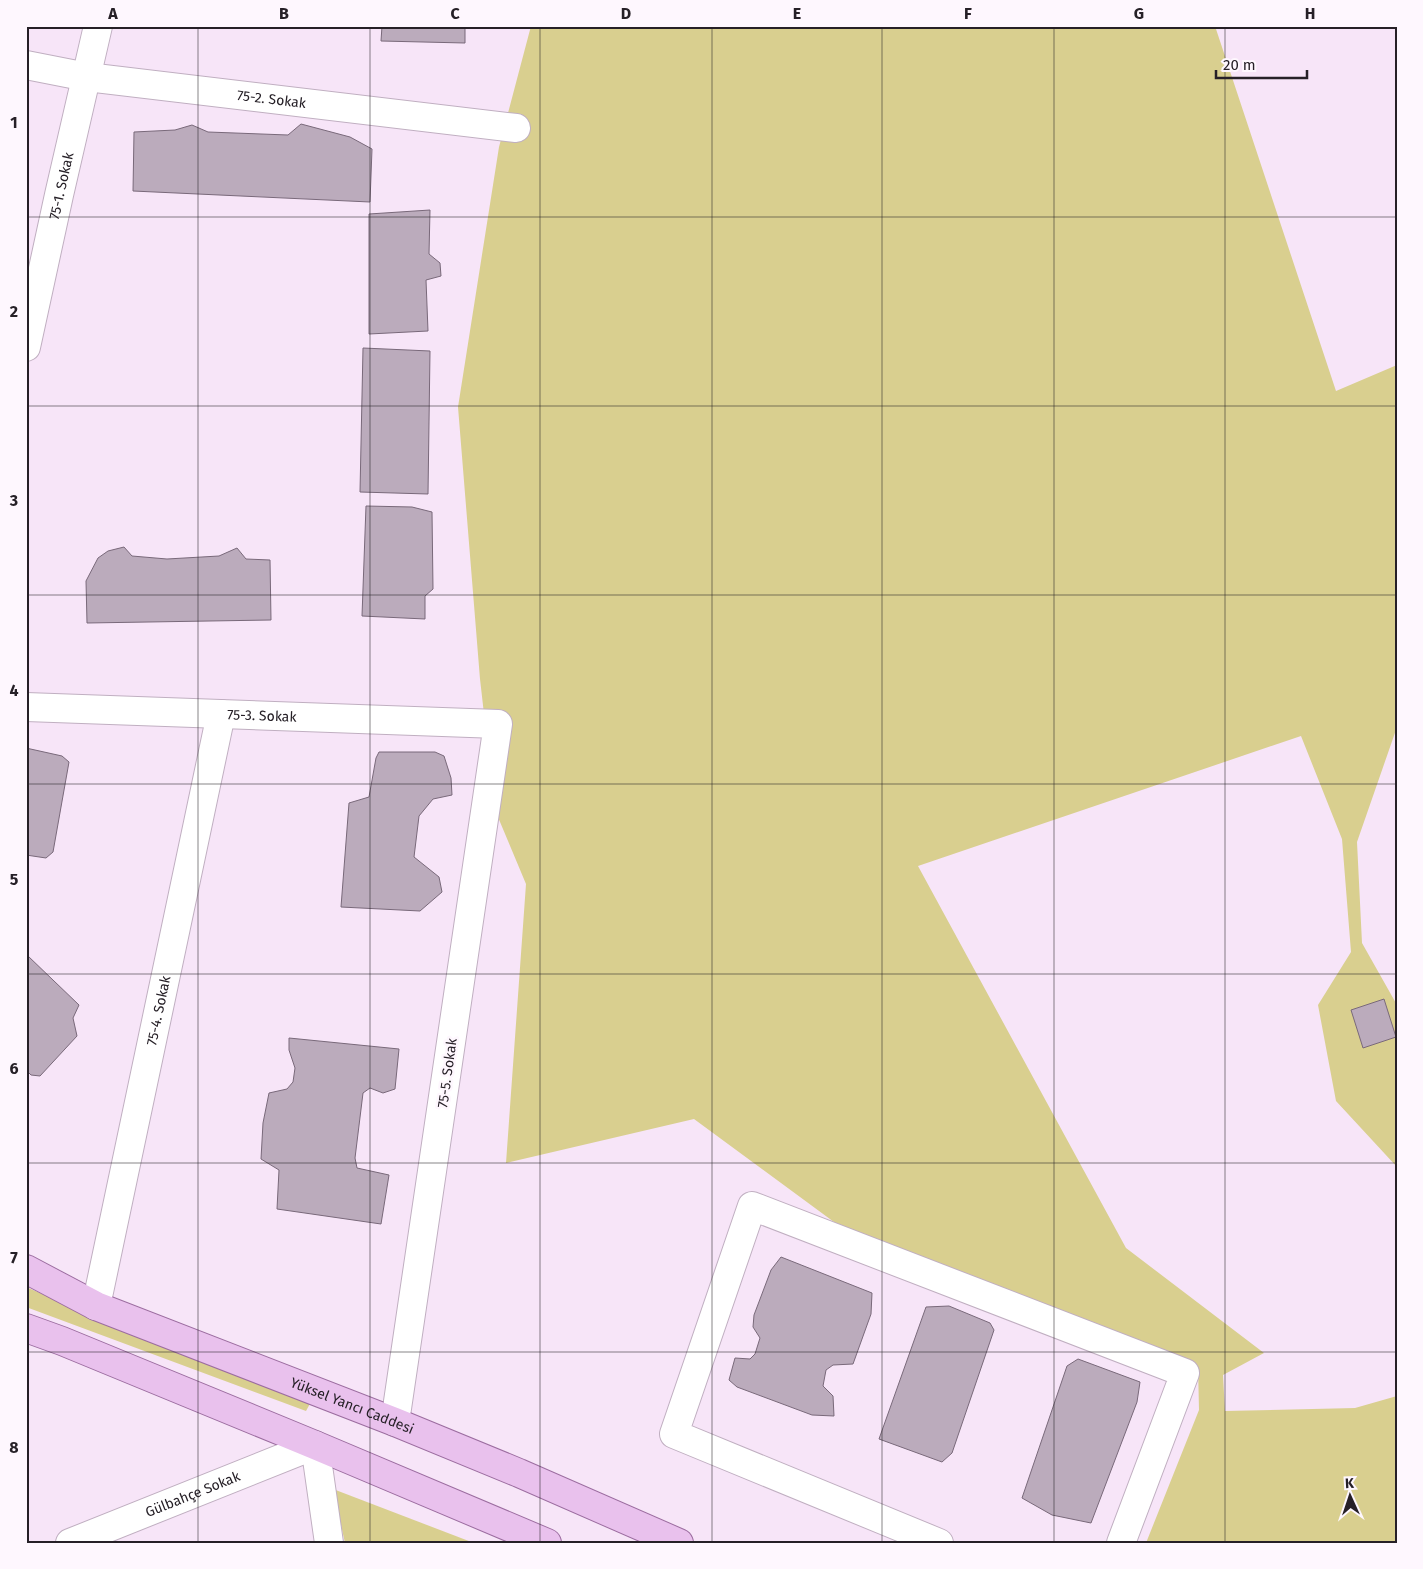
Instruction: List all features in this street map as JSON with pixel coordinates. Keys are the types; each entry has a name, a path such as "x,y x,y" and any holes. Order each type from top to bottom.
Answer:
{"main road":[{"name":"Yüksel Yancı Caddesi","path":"26,1269 96,1306 395,1422 519,1473 679,1543"},
{"path":"26,1328 62,1340 547,1543"}],"street":[{"name":"75-1. Sokak","path":"26,347 98,26"},
{"name":"75-2. Sokak","path":"26,65 87,77 516,128"},
{"name":"75-3. Sokak","path":"26,707 498,724"},
{"name":"75-4. Sokak","path":"96,1306 221,714"},
{"name":"75-5. Sokak","path":"395,1422 498,724"},
{"path":"939,1543 674,1434 752,1206 1185,1373 1121,1543"},
{"path":"26,1334 62,1340"},
{"path":"315,1445 329,1543"},
{"name":"Gülbahçe Sokak","path":"70,1543 315,1445"}],"shaded area":[{"path":"531,26 1215,26 1336,391 1397,365 1397,727 1357,842 1362,943 1397,1005 1397,1167 1336,1101 1318,1005 1351,952 1342,839 1301,736 918,866 1126,1248 1264,1353 1223,1375 1225,1411 1355,1408 1397,1396 1397,1543 1146,1543 1199,1410 1198,1366 853,1236 694,1119 506,1163 526,884 495,810 480,679 458,407 499,147"},
{"path":"26,1287 106,1321 312,1400 306,1411 26,1307"},
{"path":"333,1489 474,1543 345,1543"}],"building":[{"path":"382,26 465,26 465,43 381,41"},
{"path":"301,124 350,137 372,149 370,202 133,191 134,132 175,130 192,125 208,132 288,135"},
{"path":"430,210 429,254 440,263 441,276 426,280 428,331 369,334 369,214"},
{"path":"363,348 430,351 428,494 360,492"},
{"path":"366,506 412,507 432,512 433,589 425,596 425,619 362,616"},
{"path":"124,547 132,556 167,559 219,556 237,548 246,559 270,560 271,620 87,623 86,581 98,558 108,551"},
{"path":"26,748 62,756 69,762 53,852 46,858 26,855"},
{"path":"379,752 435,752 444,756 451,778 452,795 433,799 419,816 414,857 439,877 442,892 420,911 341,907 349,803 369,797 376,758"},
{"path":"28,956 79,1005 73,1018 77,1036 40,1076 31,1075 26,1070 26,958"},
{"path":"1384,999 1396,1037 1363,1048 1351,1010"},
{"path":"289,1038 399,1049 395,1089 383,1093 370,1088 363,1093 355,1158 357,1168 389,1175 381,1224 277,1209 279,1170 261,1159 263,1123 269,1093 287,1089 293,1082 295,1068 289,1050"},
{"path":"781,1257 872,1293 871,1314 853,1364 833,1365 826,1370 823,1386 833,1396 834,1416 812,1415 737,1387 729,1380 735,1358 750,1359 755,1354 760,1338 753,1327 754,1315 771,1270"},
{"path":"949,1306 990,1323 994,1330 952,1453 942,1462 879,1439 926,1307"},
{"path":"1078,1359 1140,1382 1137,1402 1091,1523 1052,1515 1022,1498 1067,1366"}]}
